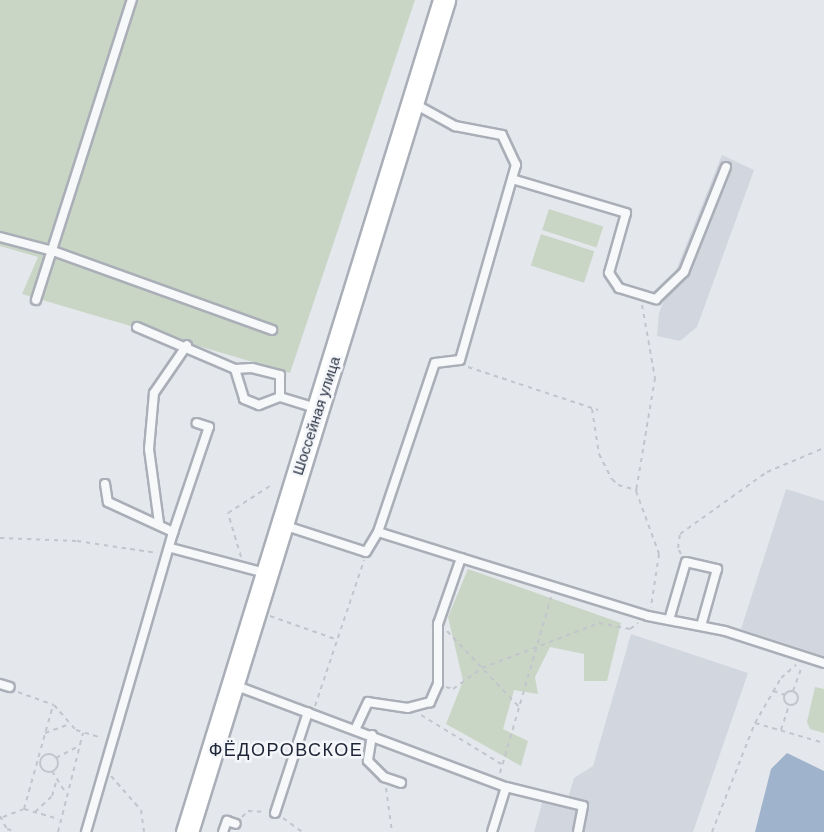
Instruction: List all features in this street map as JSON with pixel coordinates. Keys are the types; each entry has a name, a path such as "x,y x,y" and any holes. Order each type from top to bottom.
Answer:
{"main road":[{"name":"Шоссейная улица","path":"187,832 444,0"}],"lane":[{"path":"36,300 132,0"},
{"path":"282,524 366,552 378,532 435,363 460,360 516,165 502,135 455,126 413,103"},
{"path":"512,179 626,213 609,273 619,288 656,299 684,272 726,167"},
{"path":"0,237 53,251 272,330"},
{"path":"136,327 187,345 234,369 252,368 280,375 280,397"},
{"path":"159,523 149,448 152,400 159,382 187,345"},
{"path":"234,369 244,399 259,405 280,397 319,409"},
{"path":"86,832 170,551 173,532 209,427 197,423"},
{"path":"105,484 108,502 159,523 173,532"},
{"path":"378,532 649,616 701,626 824,663"},
{"path":"170,551 267,574"},
{"path":"356,728 368,702 408,708 430,702 438,684 438,624 461,558"},
{"path":"669,620 686,562 717,569 701,626"},
{"path":"0,684 10,687"},
{"path":"233,685 356,728 496,785 583,806 578,832"},
{"path":"275,813 310,713"},
{"path":"372,735 368,761 384,777 401,783"},
{"path":"492,832 506,787"},
{"path":"223,832 227,821 236,824"}],"path":[{"path":"438,684 453,689 482,668 599,623 630,629 649,616 659,554 636,489 655,378 640,294"},
{"path":"460,360 470,368 598,410"},
{"path":"592,408 599,454 612,479 618,485 636,489"},
{"path":"686,562 678,548 680,534 767,472 824,448"},
{"path":"245,567 228,513 273,484"},
{"path":"0,538 90,543 170,551"},
{"path":"310,713 366,552"},
{"path":"496,785 554,587"},
{"path":"256,611 336,640"},
{"path":"438,624 519,707"},
{"path":"772,691 785,695 793,691 806,657"},
{"path":"712,832 755,723 772,691 806,657"},
{"path":"10,687 54,705 70,724 83,732 114,741"},
{"path":"781,730 789,705 798,698 793,691"},
{"path":"785,695 789,705"},
{"path":"24,809 54,705"},
{"path":"408,708 502,765"},
{"path":"755,723 824,743"},
{"path":"45,733 70,724"},
{"path":"58,832 59,819 83,732"},
{"path":"66,793 52,771 56,758 80,745"},
{"path":"39,759 47,754 56,758"},
{"path":"39,759 42,770 52,771"},
{"path":"105,770 141,810 144,832"},
{"path":"384,777 392,832"},
{"path":"34,812 52,796 57,779"},
{"path":"16,832 7,829 1,816 24,809 59,819"}],"shaded area":[{"path":"722,155 754,170 697,327 680,341 657,336 659,313"},
{"path":"786,489 824,501 824,656 741,629"},
{"path":"631,634 748,673 693,832 534,832 543,800 566,805 574,778 593,766"}],"green space":[{"path":"0,0 415,0 290,373 22,294 38,257 0,246"},
{"path":"549,209 603,227 596,248 542,230"},
{"path":"541,234 594,251 584,283 531,265"},
{"path":"468,569 621,623 607,681 584,681 584,654 550,647 535,677 538,694 514,690 503,729 528,741 521,766 446,724 463,681 448,617"},
{"path":"815,687 824,689 824,733 810,729 807,722"}],"water":[{"path":"787,753 824,771 824,832 755,832 771,769"}],"district":[{"name":"ФЁДОРОВСКОЕ","path":"286,750"}]}
